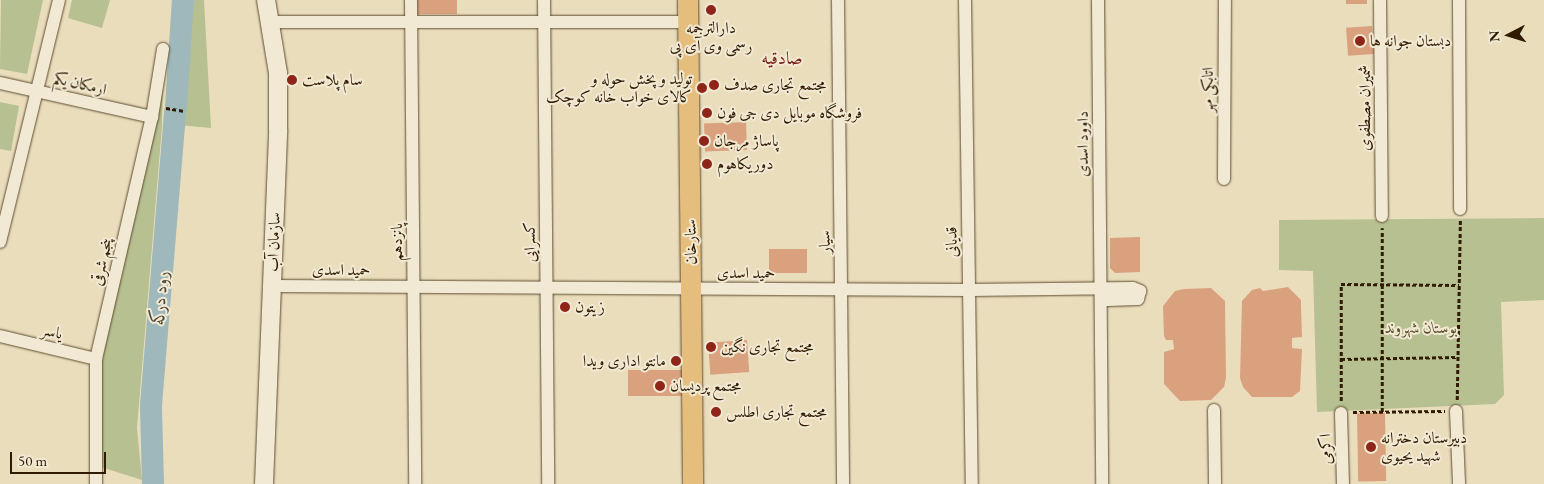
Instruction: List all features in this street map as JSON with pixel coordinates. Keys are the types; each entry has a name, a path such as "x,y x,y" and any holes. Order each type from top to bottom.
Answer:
{"main road":[{"name":"سازمان آب","path":"264,484 278,120 278,73 266,0"},
{"name":"ستارخان","path":"688,0 693,484"}],"street":[{"path":"0,242 59,0"},
{"name":"پانزدهم","path":"411,0 415,484"},
{"name":"کسرایی","path":"544,0 548,484"},
{"name":"سیار","path":"838,0 843,484"},
{"name":"قدیانی","path":"965,0 972,484"},
{"name":"داوود اسدی","path":"1098,0 1102,484"},
{"name":"اتابکی مهر","path":"1224,179 1225,0"},
{"name":"شمیران مصطفوی","path":"1380,0 1382,216"},
{"path":"1459,0 1460,209"},
{"path":"271,22 688,22"},
{"name":"پنجم شرقی","path":"96,484 96,359 152,118 164,49"},
{"name":"ارمکان یکم","path":"0,82 152,118"},
{"name":"حمید اسدی","path":"273,286 969,290 1101,294"},
{"name":"یاسر","path":"0,336 96,359"},
{"path":"1214,410 1215,484"},
{"path":"1456,411 1459,484"},
{"name":"اکرمی","path":"1341,413 1343,484"}],"path":[{"path":"164,108 185,111"},
{"path":"1459,285 1341,284 1341,413 1456,411 1459,285 1460,209"},
{"path":"1382,216 1382,412"},
{"path":"1341,358 1457,357"}],"green space":[{"path":"1,0 43,0 27,74 0,69"},
{"path":"72,0 110,0 102,28 68,18"},
{"path":"186,0 204,0 211,128 178,125"},
{"path":"163,73 162,126 137,428 142,480 101,467 102,361"},
{"path":"0,102 19,106 11,151 0,149"},
{"name":"بوستان شهروند","path":"1544,218 1544,300 1501,302 1504,395 1495,404 1317,412 1313,271 1279,270 1279,220"}],"building":[{"path":"416,0 457,0 457,14 416,14"},
{"path":"1346,0 1367,0 1367,4 1346,4"},
{"name":"دبستان جوانه ها","path":"1372,26 1374,54 1348,56 1346,28"},
{"path":"746,122 747,150 705,151 704,123"},
{"path":"1140,237 1140,272 1115,273 1110,268 1110,238"},
{"path":"769,249 807,249 807,273 769,273"},
{"path":"1288,287 1301,300 1302,337 1292,338 1292,348 1302,349 1300,391 1292,397 1252,397 1243,387 1240,378 1242,301 1252,290 1260,288 1263,291"},
{"path":"1211,288 1225,301 1226,378 1224,387 1211,400 1180,401 1164,384 1164,352 1174,349 1173,340 1166,340 1164,336 1163,306 1175,291"},
{"path":"747,340 749,372 710,375 708,343"},
{"name":"مجتمع پردیسان","path":"628,370 692,370 692,396 628,396"},
{"name":"دبیرستان دخترانه شهید یحیوی","path":"1357,413 1385,413 1386,481 1358,481"}],"waterway":[{"name":"رود درکه","path":"176,107 183,0"},
{"name":"رود درکه","path":"153,484 151,405 175,112"}],"place":[{"name":"دارالترجمه رسمی وی آی پی","path":"711,10"},
{"name":"دبستان جوانه ها","path":"1360,41"},
{"name":"سام پلاست","path":"292,80"},
{"name":"مجتمع تجاری صدف","path":"714,85"},
{"name":"تولید و پخش حوله و کالای خواب خانه کوچک","path":"702,88"},
{"name":"فروشگاه موبایل دی جی فون","path":"707,113"},
{"name":"پاساژ مرجان","path":"704,141"},
{"name":"دوریکاهوم","path":"707,164"},
{"name":"زیتون","path":"565,307"},
{"name":"مجتمع تجاری نگین","path":"711,347"},
{"name":"مانتو اداری ویدا","path":"676,361"},
{"name":"مجتمع پردیسان","path":"660,386"},
{"name":"مجتمع تجاری اطلس","path":"716,412"},
{"name":"دبیرستان دخترانه شهید یحیوی","path":"1371,447"}],"district":[{"name":"صادقیه","path":"782,58"}]}
